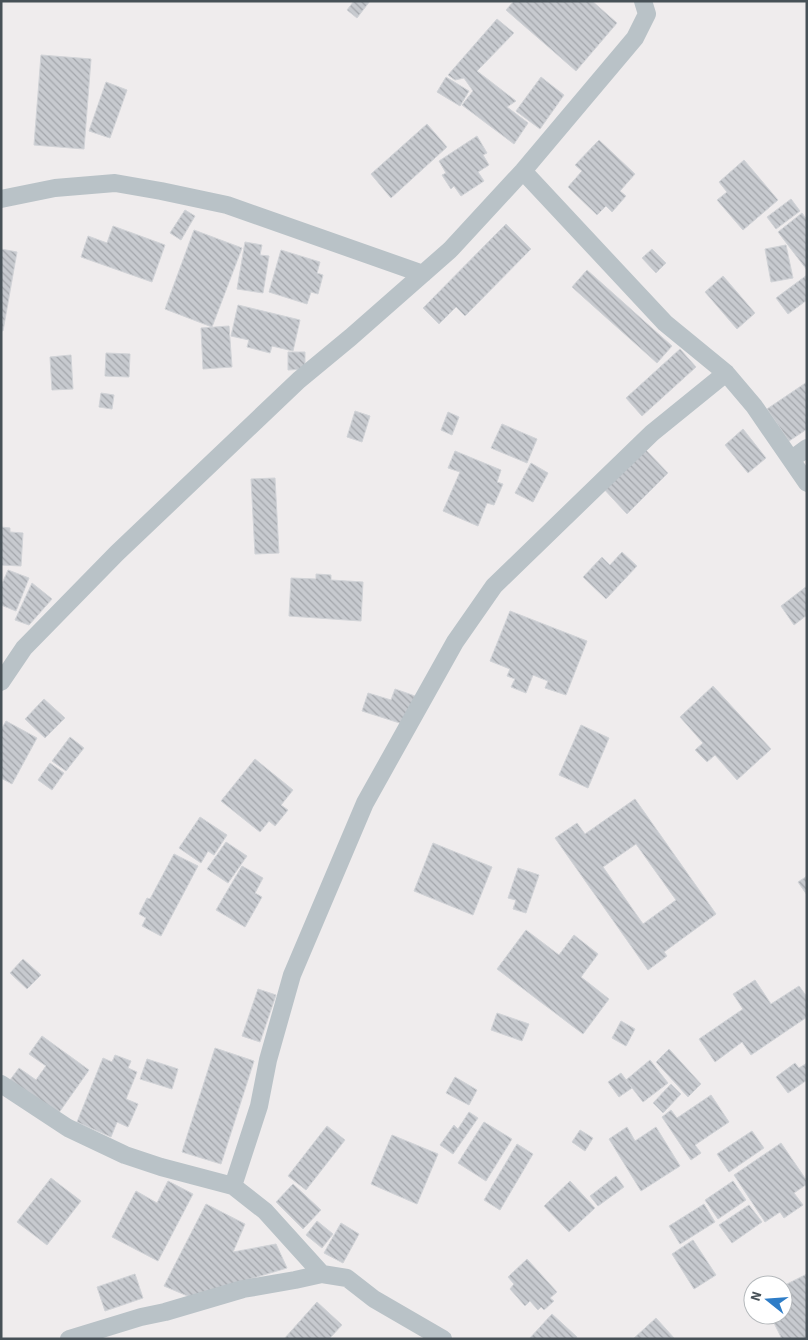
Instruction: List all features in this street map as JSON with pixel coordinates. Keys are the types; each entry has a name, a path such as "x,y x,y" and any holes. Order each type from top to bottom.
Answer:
{"street":[{"path":"1,682 24,648 117,553 299,380 450,250 523,171 635,38 647,14 643,1"},
{"path":"523,171 665,322 726,373 754,406 807,483"},
{"path":"1,199 56,188 115,183 161,191 227,205 423,274"},
{"path":"233,1186 260,1106 268,1060 292,975 365,803 455,642 494,586 652,433 726,373"},
{"path":"792,459 807,448"},
{"path":"1,1084 68,1128 125,1155 160,1167 233,1186 265,1211 322,1274"},
{"path":"68,1339 141,1316 165,1312 243,1289 322,1274 347,1278 374,1298 443,1339"}],"building":[{"path":"354,1 370,1 357,18 347,10"},
{"path":"514,1 592,1 617,23 576,71 506,10"},
{"path":"497,19 514,33 477,71 516,101 507,107 528,123 514,144 462,105 473,91 464,78 455,80 448,75"},
{"path":"41,55 91,59 84,149 34,145"},
{"path":"446,77 469,91 460,106 437,92"},
{"path":"541,77 564,95 540,129 516,111"},
{"path":"106,82 127,90 110,138 89,131"},
{"path":"427,124 447,147 391,198 371,174"},
{"path":"477,136 487,153 483,155 489,165 478,172 484,181 461,196 454,186 451,189 442,175 446,173 439,161"},
{"path":"599,140 635,174 620,191 626,196 612,212 606,206 597,215 568,187 582,171 575,165"},
{"path":"744,160 778,200 743,230 717,200 727,192 719,182"},
{"path":"791,199 800,211 776,229 767,217"},
{"path":"185,210 195,216 181,240 170,233"},
{"path":"802,213 807,220 807,270 778,232"},
{"path":"506,224 531,249 465,316 456,307 439,324 423,308"},
{"path":"113,226 165,245 152,282 81,257 88,236 107,243"},
{"path":"194,230 242,248 212,327 165,309"},
{"path":"245,242 262,245 260,255 269,256 263,293 237,289"},
{"path":"786,245 793,278 771,282 765,249"},
{"path":"1,249 17,252 3,331 1,330"},
{"path":"652,249 666,263 656,273 642,258"},
{"path":"281,250 320,262 317,273 323,275 318,294 311,292 307,304 269,292"},
{"path":"587,270 672,346 657,363 572,287"},
{"path":"807,275 807,300 788,314 776,298"},
{"path":"723,276 755,313 737,329 705,292"},
{"path":"238,305 300,320 293,351 272,346 270,353 247,347 249,340 231,336"},
{"path":"229,326 232,367 203,369 201,328"},
{"path":"680,349 696,367 642,416 626,398"},
{"path":"288,352 305,352 305,369 288,370"},
{"path":"106,353 130,354 129,377 105,376"},
{"path":"71,355 73,389 52,390 50,357"},
{"path":"807,382 807,429 789,441 767,409"},
{"path":"101,393 114,395 112,409 99,407"},
{"path":"355,411 370,416 362,442 347,437"},
{"path":"448,412 459,417 452,435 441,430"},
{"path":"502,424 537,439 527,463 491,448"},
{"path":"743,429 766,458 748,473 725,445"},
{"path":"643,447 668,473 627,514 602,487"},
{"path":"455,451 501,470 497,482 503,484 494,505 487,503 478,526 443,511 460,472 448,468"},
{"path":"531,463 548,473 533,502 515,493"},
{"path":"275,478 279,553 255,554 251,479"},
{"path":"1,527 10,528 10,532 23,533 21,566 1,565"},
{"path":"622,552 637,566 606,599 583,577 602,557 610,565"},
{"path":"8,570 29,578 16,611 1,605 1,586"},
{"path":"316,574 331,575 331,580 363,582 361,621 289,616 291,578 316,579"},
{"path":"32,583 52,599 29,625 15,620"},
{"path":"807,586 807,615 794,625 781,606"},
{"path":"510,611 587,641 566,695 545,688 548,681 533,675 526,693 511,687 515,679 507,676 510,669 490,661"},
{"path":"713,686 771,749 737,780 715,755 707,762 695,750 703,743 680,717"},
{"path":"395,689 415,696 406,725 362,711 368,693 391,700"},
{"path":"44,699 65,718 45,738 25,719"},
{"path":"6,721 37,738 12,784 1,778 1,730"},
{"path":"581,725 609,738 588,788 559,775"},
{"path":"70,737 84,748 66,771 52,761"},
{"path":"255,759 293,790 281,805 288,810 275,826 269,821 260,832 221,801"},
{"path":"50,763 64,773 52,790 38,780"},
{"path":"635,799 716,914 664,952 667,956 648,970 555,838 577,823 585,834","holes":["636,844 676,900 643,924 603,867"]},
{"path":"200,817 227,835 214,855 208,851 201,863 179,848"},
{"path":"226,842 247,856 228,883 207,869"},
{"path":"433,843 492,867 473,915 414,891"},
{"path":"174,854 198,866 161,936 142,926 146,918 139,914 147,898 150,899"},
{"path":"242,866 263,878 255,893 262,897 245,927 216,910"},
{"path":"518,868 539,875 526,913 513,909 516,900 508,898"},
{"path":"807,876 807,895 798,882"},
{"path":"526,930 559,955 574,935 598,954 581,977 609,999 583,1034 497,969"},
{"path":"23,959 41,975 27,989 10,973"},
{"path":"755,980 771,1004 799,986 807,997 807,1017 751,1055 742,1042 715,1062 699,1039 743,1009 733,994"},
{"path":"258,989 276,995 260,1042 242,1036"},
{"path":"497,1013 529,1024 522,1041 491,1030"},
{"path":"621,1021 635,1029 626,1046 612,1038"},
{"path":"42,1036 89,1070 58,1114 10,1080 19,1068 36,1080 46,1066 29,1054"},
{"path":"215,1048 254,1061 221,1164 182,1152"},
{"path":"669,1049 701,1084 688,1097 656,1062"},
{"path":"115,1055 131,1061 128,1068 137,1072 126,1099 138,1104 128,1127 117,1122 111,1137 77,1122 103,1058 112,1062"},
{"path":"147,1059 178,1069 172,1089 140,1079"},
{"path":"650,1060 668,1083 643,1102 626,1080"},
{"path":"795,1063 799,1068 807,1063 807,1080 788,1093 776,1077"},
{"path":"621,1073 632,1088 619,1097 608,1082"},
{"path":"455,1077 477,1090 469,1105 446,1093"},
{"path":"671,1084 681,1094 663,1113 653,1103"},
{"path":"711,1095 729,1122 695,1145 701,1153 691,1160 662,1117 671,1110 677,1118"},
{"path":"469,1112 478,1118 453,1154 440,1145 454,1125 458,1129"},
{"path":"484,1122 512,1139 486,1181 458,1163"},
{"path":"327,1126 345,1140 306,1190 288,1176"},
{"path":"627,1127 635,1141 656,1127 680,1166 641,1191 609,1139"},
{"path":"580,1130 593,1138 585,1151 572,1142"},
{"path":"752,1131 764,1148 729,1172 717,1154"},
{"path":"392,1135 438,1154 417,1204 371,1184"},
{"path":"781,1143 807,1181 807,1184 794,1193 803,1205 784,1218 780,1212 765,1222 734,1175"},
{"path":"517,1144 533,1154 500,1210 484,1200"},
{"path":"616,1176 624,1187 598,1206 590,1196"},
{"path":"51,1178 81,1201 47,1245 17,1222"},
{"path":"168,1181 193,1194 158,1261 112,1237 136,1191 157,1203"},
{"path":"570,1181 595,1208 569,1232 544,1206"},
{"path":"733,1181 746,1200 718,1219 705,1200"},
{"path":"293,1184 321,1210 303,1229 276,1202"},
{"path":"206,1204 245,1224 233,1252 276,1244 287,1268 190,1297 164,1286"},
{"path":"704,1204 715,1222 680,1244 669,1226"},
{"path":"749,1205 762,1222 732,1243 719,1225"},
{"path":"317,1221 333,1234 322,1248 306,1235"},
{"path":"341,1223 359,1234 343,1263 324,1253"},
{"path":"693,1240 716,1275 694,1289 672,1254"},
{"path":"527,1259 557,1292 550,1298 554,1301 544,1310 541,1307 538,1310 530,1301 525,1306 510,1289 514,1284 508,1277"},
{"path":"135,1274 143,1298 105,1311 97,1287"},
{"path":"807,1274 807,1339 782,1339 775,1325 793,1325 793,1281"},
{"path":"317,1302 342,1325 329,1339 284,1339"},
{"path":"552,1314 577,1337 576,1339 529,1339"},
{"path":"656,1318 674,1338 633,1339"}]}
